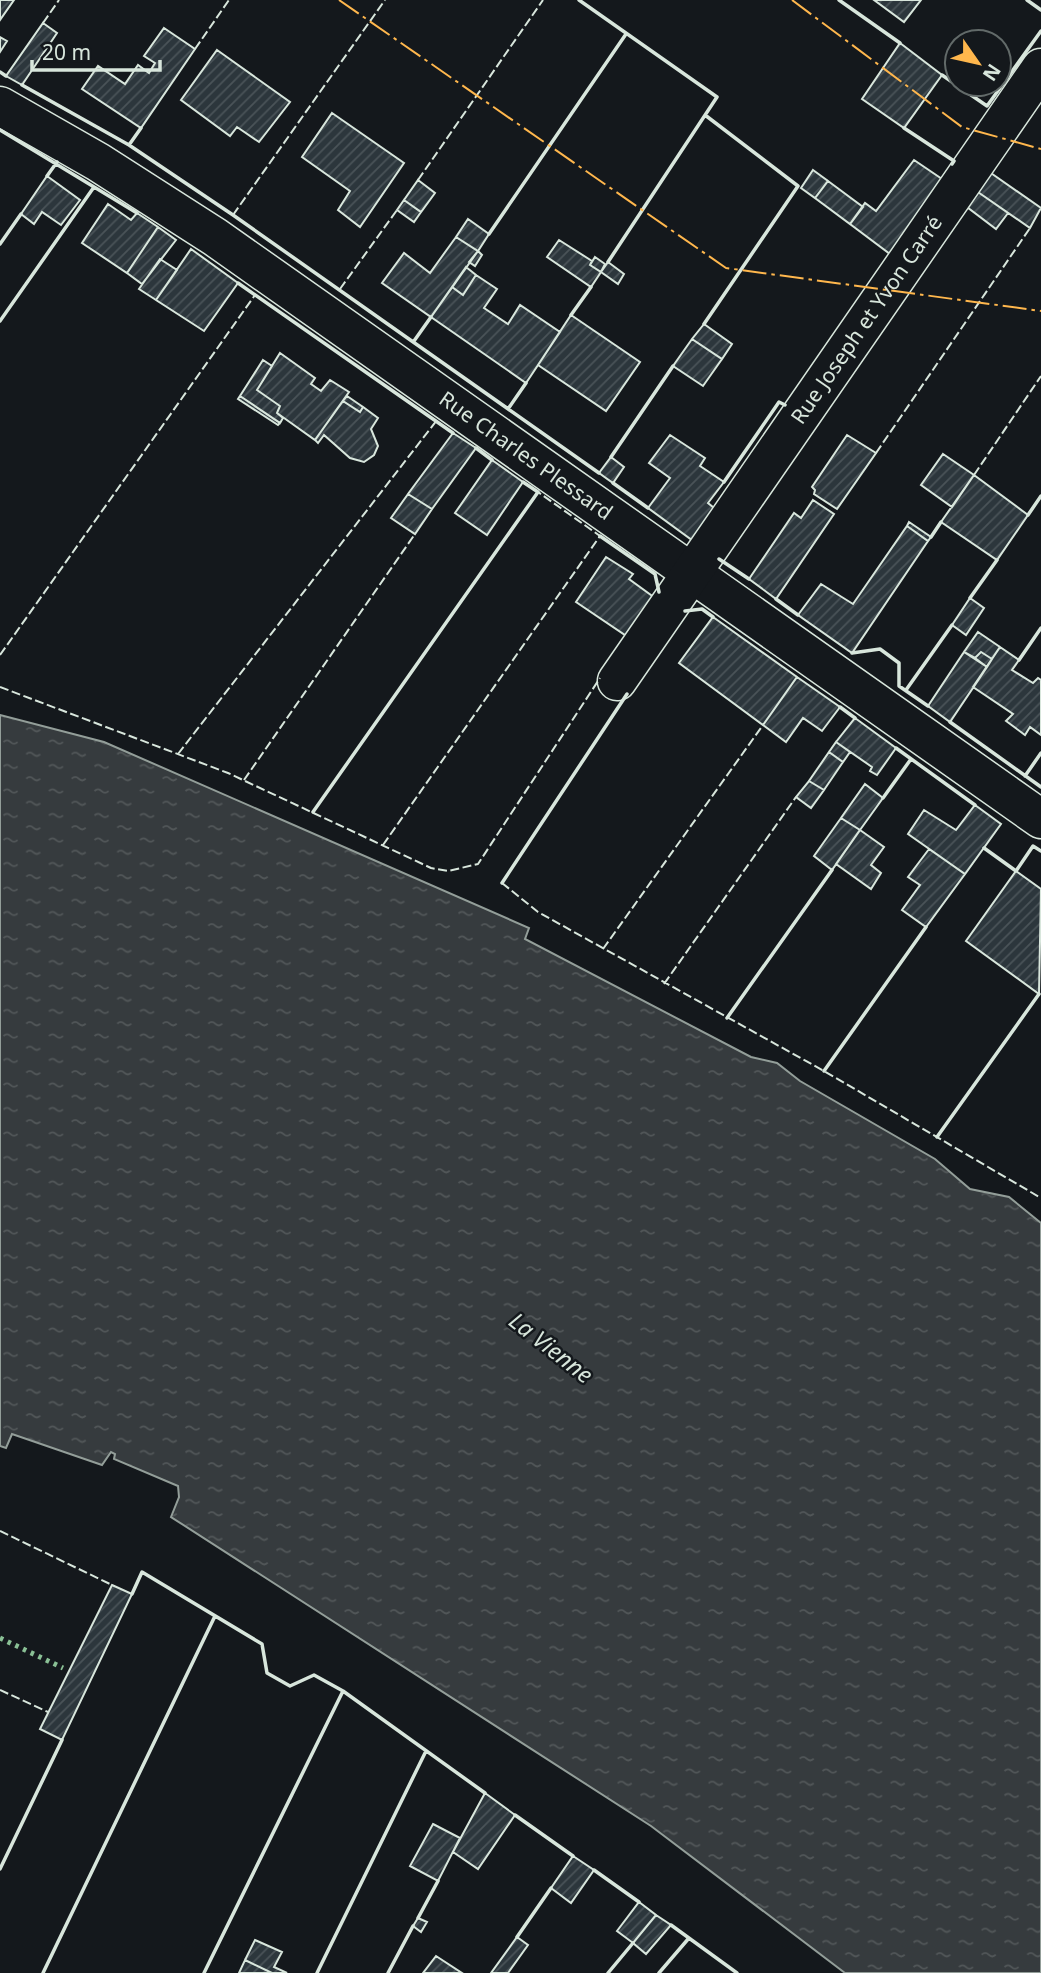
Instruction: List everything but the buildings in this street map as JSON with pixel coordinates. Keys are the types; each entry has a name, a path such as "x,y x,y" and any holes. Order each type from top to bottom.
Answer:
{"street":[{"name":"Rue Joseph et Yvon Carré","path":"617,681 1041,68"},
{"name":"Rue Charles Plessard","path":"0,106 98,162 215,237 1041,819"}],"water":[{"name":"La Vienne","path":"0,715 104,742 529,928 525,939 751,1057 777,1063 800,1081 935,1159 970,1189 1009,1197 1041,1223 1041,1973 845,1973 651,1826 171,1517 179,1497 178,1486 114,1459 115,1454 111,1452 102,1465 12,1434 6,1448 0,1446"}],"hedge":[{"path":"0,1638 63,1668"}],"fence":[{"path":"43,23 59,0"},
{"path":"195,49 229,0"},
{"path":"233,215 385,0"},
{"path":"418,180 543,0"},
{"path":"340,289 397,210"},
{"path":"876,453 1030,228"},
{"path":"0,655 255,295"},
{"path":"974,475 1041,376"},
{"path":"178,754 437,420"},
{"path":"383,845 600,536 538,492"},
{"path":"244,780 415,534"},
{"path":"0,687 228,773 431,868 448,871 478,864 600,678"},
{"path":"603,949 763,725"},
{"path":"664,984 796,797"},
{"path":"502,883 538,912 824,1071 1041,1198"},
{"path":"0,1531 112,1585"},
{"path":"0,1690 48,1712"}],"wall":[{"path":"579,0 717,97 608,262"},
{"path":"839,0 900,43"},
{"path":"1027,0 1041,10"},
{"path":"942,75 987,106 1041,31"},
{"path":"489,234 626,34"},
{"path":"0,72 6,76"},
{"path":"22,85 129,145 233,215 599,473"},
{"path":"705,115 798,186"},
{"path":"129,145 141,128"},
{"path":"904,128 954,161 952,164"},
{"path":"0,130 137,213"},
{"path":"47,176 57,162"},
{"path":"704,324 798,186"},
{"path":"0,321 94,187"},
{"path":"0,244 21,214"},
{"path":"238,283 453,433"},
{"path":"571,315 591,287"},
{"path":"414,341 431,317"},
{"path":"611,457 673,366"},
{"path":"508,409 526,383"},
{"path":"724,482 779,402 785,405"},
{"path":"476,448 492,460"},
{"path":"313,812 538,492 523,482"},
{"path":"613,483 648,508"},
{"path":"1028,515 1041,496"},
{"path":"931,537 941,522"},
{"path":"600,536 655,574 659,592"},
{"path":"719,559 749,579"},
{"path":"970,598 997,560"},
{"path":"776,599 798,615"},
{"path":"685,611 702,609 713,617"},
{"path":"906,690 952,625"},
{"path":"1019,660 1041,628"},
{"path":"852,653 880,649 899,663 899,686 928,706"},
{"path":"502,883 627,694"},
{"path":"840,707 855,718"},
{"path":"950,722 1041,787"},
{"path":"896,748 975,805"},
{"path":"1025,776 1041,753"},
{"path":"883,798 911,759"},
{"path":"984,848 1016,871 1033,846 1041,851"},
{"path":"727,1018 832,870"},
{"path":"824,1071 926,927"},
{"path":"937,1137 1039,994"},
{"path":"132,1594 142,1572 262,1644 267,1673 290,1686 314,1675 343,1691 485,1793"},
{"path":"43,1973 215,1616"},
{"path":"204,1973 343,1691"},
{"path":"0,1869 62,1740"},
{"path":"317,1973 426,1751"},
{"path":"515,1815 573,1856"},
{"path":"594,1870 639,1902"},
{"path":"418,1918 438,1881"},
{"path":"517,1937 551,1888"},
{"path":"671,1925 737,1973"},
{"path":"388,1973 413,1926"},
{"path":"659,1973 689,1938"},
{"path":"608,1973 633,1943"}],"power":[{"path":"339,0 726,268 1041,311"},
{"path":"792,0 962,127 1041,149"}]}
